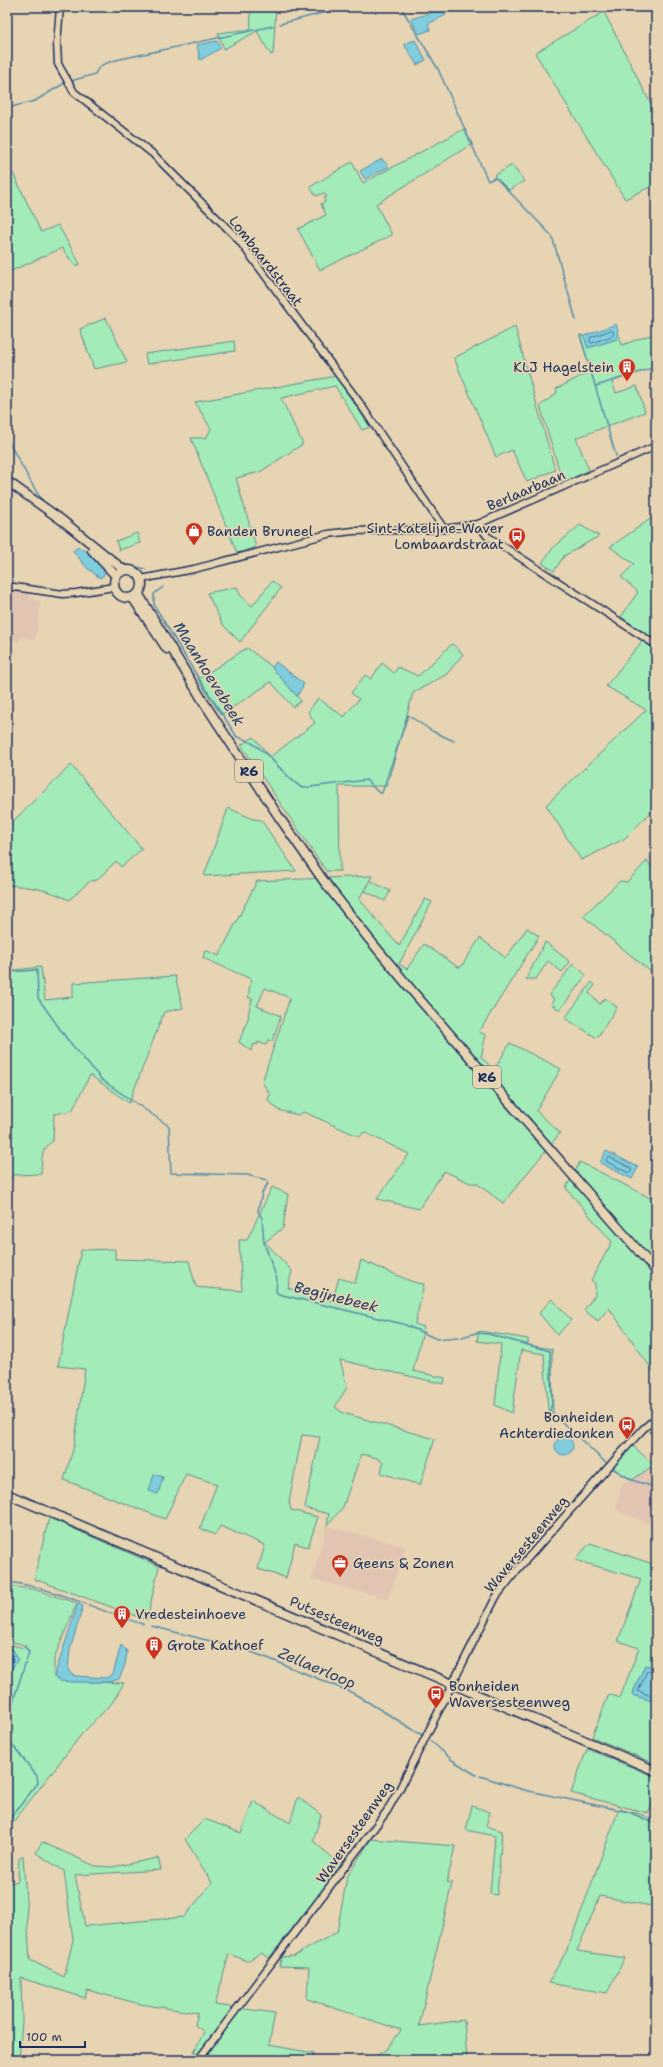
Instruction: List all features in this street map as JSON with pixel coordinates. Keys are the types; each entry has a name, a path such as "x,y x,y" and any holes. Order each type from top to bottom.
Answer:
{"main road":[{"path":"7,481 47,511 91,549 116,576"},
{"path":"47,511 63,521 124,570 134,571 141,579 142,587 135,595 120,595 114,587 116,576 124,570"},
{"name":"R6","path":"135,595 275,811 316,871 404,981 656,1271"},
{"name":"Putsesteenweg","path":"7,1494 656,1771"}],"street":[{"name":"Lombaardstraat","path":"60,7 57,44 58,64 74,92 153,154 238,240 360,402 444,529"},
{"name":"Berlaarbaan","path":"141,579 194,569 328,534 354,531 444,529 478,524 656,446"},
{"path":"478,524 487,536 539,569 563,582 572,590 656,645"},
{"path":"7,586 63,594 114,587"},
{"name":"Waversesteenweg","path":"198,2060 387,1811 496,1597 508,1581 643,1428 656,1418"}],"shaded area":[{"path":"7,590 29,594 29,598 41,602 35,639 21,637 19,642 7,639"},
{"path":"654,1465 656,1466 656,1526 619,1512 616,1508 623,1482 632,1480"},
{"path":"327,1526 406,1547 388,1599 312,1579"}],"green space":[{"path":"250,7 276,7 273,54 271,55 257,31 224,49 218,33 251,29"},
{"path":"604,12 656,114 656,184 625,199 535,53"},
{"path":"464,129 472,144 376,204 392,235 320,270 298,229 326,215 321,204 325,202 324,198 327,197 324,193 316,196 310,187 352,162 363,183"},
{"path":"512,165 524,181 509,190 494,176"},
{"path":"13,173 41,232 58,225 80,264 75,266 62,248 7,273 7,176"},
{"path":"106,318 127,362 94,369 80,329"},
{"path":"515,327 555,470 527,482 512,450 496,457 454,358"},
{"path":"618,331 622,345 656,333 656,367 612,381 616,393 637,386 645,412 576,438 589,470 563,483 540,406 557,393 556,389 591,371 580,335 584,336 588,348 616,339"},
{"path":"234,341 235,351 147,364 145,354"},
{"path":"336,376 370,427 362,430 335,386 281,398 303,444 260,472 236,478 256,547 237,553 191,438 206,438 211,429 195,402"},
{"path":"656,515 656,640 621,617 638,592 621,577 634,564 610,547"},
{"path":"580,525 599,536 564,556 554,571 542,563 552,549"},
{"path":"137,533 140,543 119,550 116,541"},
{"path":"272,581 281,588 240,642 223,625 207,593 237,587 240,595 252,606"},
{"path":"642,641 656,650 656,807 624,839 581,860 546,805 646,710 606,686"},
{"path":"452,644 463,654 447,674 413,693 387,786 339,786 340,871 326,871 241,745 254,737 270,757 315,723 308,712 318,698 344,717 359,699 351,693 365,675 371,679 382,663 394,673 398,667 418,676"},
{"path":"247,648 271,666 301,701 293,707 271,682 221,715 198,679"},
{"path":"71,765 142,849 121,867 116,861 97,880 90,881 69,900 39,889 7,885 7,827"},
{"path":"228,808 253,819 261,820 296,871 204,876"},
{"path":"647,861 656,872 656,976 583,916 620,881 627,882"},
{"path":"372,876 359,899 399,946 425,899 432,902 399,964 407,969 424,944 458,967 461,967 480,938 506,958 527,928 539,936 479,1032 486,1035 481,1057 494,1070 510,1043 561,1069 536,1111 560,1133 503,1203 476,1183 470,1183 444,1171 419,1209 377,1199 409,1154 364,1132 360,1137 304,1112 298,1115 278,1110 268,1100 270,1094 262,1082 290,998 265,988 257,1006 281,1016 272,1042 268,1040 266,1045 258,1042 257,1045 254,1044 251,1051 239,1042 249,1016 252,999 248,997 251,979 203,958 205,950 219,956 257,881"},
{"path":"371,881 390,891 385,901 365,891"},
{"path":"545,942 570,962 562,972 548,961 536,979 526,979"},
{"path":"573,964 586,975 560,1010 551,1004 554,999 549,995"},
{"path":"41,967 45,1000 73,997 73,983 175,976 183,1008 164,1012 129,1103 90,1075 72,1111 54,1114 53,1141 49,1144 42,1155 41,1174 13,1175 7,1185 7,971"},
{"path":"592,982 595,985 589,993 600,1004 605,998 617,1007 597,1038 565,1018"},
{"path":"580,1162 656,1201 656,1375 609,1308 598,1321 584,1310 595,1295 595,1283 591,1280 612,1242 566,1188"},
{"path":"272,1187 288,1194 283,1228 265,1242 292,1271 288,1288 332,1301 339,1278 355,1283 361,1260 413,1282 424,1284 415,1324 424,1327 413,1371 445,1378 444,1384 340,1360 347,1387 335,1407 343,1413 435,1439 420,1485 381,1473 383,1463 377,1458 361,1454 343,1507 327,1526 329,1514 305,1508 320,1437 302,1435 289,1502 291,1510 318,1517 308,1547 295,1543 286,1578 258,1569 265,1545 220,1526 215,1535 200,1528 217,1484 186,1474 165,1519 64,1480 74,1446 85,1369 58,1366 81,1250 115,1249 115,1259 189,1261 196,1287 242,1291 239,1240 247,1240"},
{"path":"552,1299 571,1320 557,1335 539,1313"},
{"path":"479,1331 528,1339 528,1345 552,1349 553,1417 549,1423 544,1354 521,1350 512,1413 495,1405 501,1344 477,1341"},
{"path":"632,1445 654,1465 632,1480 612,1468"},
{"path":"49,1518 159,1566 147,1620 34,1579"},
{"path":"590,1543 656,1565 656,1668 645,1665 632,1695 656,1702 656,1764 592,1737 609,1694 620,1698 639,1648 618,1641 641,1579 575,1560"},
{"path":"7,1586 33,1589 77,1603 54,1659 54,1677 60,1681 124,1683 112,1703 81,1735 7,1830 7,1644 24,1648 26,1646 7,1640"},
{"path":"587,1749 656,1777 656,1794 648,1813 571,1793"},
{"path":"298,1797 321,1815 313,1841 342,1866 269,1958 261,1953 247,1961 229,1954 215,2005 275,2013 269,2045 313,2053 313,2060 203,2060 206,2057 194,2052 204,2032 195,2025 198,2013 140,2004 87,1990 85,1998 21,1978 22,2022 19,2060 7,2060 7,1884 18,1881 19,1859 23,1856 30,1960 64,1977 73,1940 64,1871 36,1853 42,1842 95,1866 112,1867 158,1858 161,1870 75,1875 85,1926 184,1917 212,1883 185,1839 205,1819 241,1833 253,1801 290,1823"},
{"path":"472,1806 490,1812 486,1826 502,1831 497,1895 490,1894 495,1836 466,1830"},
{"path":"619,1809 643,1815 656,1821 656,1896 651,1906 600,1896 577,1951 625,1958 607,1993 548,1983 567,1950"},
{"path":"371,1839 455,1846 447,1882 452,1883 419,2026 464,2020 467,2060 369,2060 387,2049 401,2030 307,1999 309,1967 279,1966 282,1957 294,1956 337,1932 347,1877"}],"water":[{"path":"443,9 446,15 428,24 430,30 419,34 411,19"},
{"path":"415,40 426,60 417,65 404,44"},
{"path":"217,41 221,48 200,60 197,45"},
{"path":"382,159 389,167 365,179 360,171"},
{"path":"616,324 618,331 617,339 588,348 584,336"},
{"path":"78,547 99,562 104,571 104,575 100,578 87,568 73,551"},
{"path":"276,662 304,684 297,696 272,668"},
{"path":"606,1151 638,1167 632,1179 600,1163"},
{"path":"564,1437 570,1440 573,1446 570,1452 564,1455 558,1452 555,1446 558,1440"},
{"path":"154,1474 163,1477 158,1494 149,1491"},
{"path":"78,1604 83,1606 70,1650 68,1669 71,1674 76,1676 106,1678 113,1674 121,1645 127,1651 125,1665 119,1679 110,1682 72,1682 60,1681 54,1677"},
{"path":"7,1649 13,1650 18,1659 7,1676"},
{"path":"645,1665 656,1668 656,1702 632,1695"}],"waterway":[{"path":"280,24 346,7"},
{"path":"401,7 438,69 488,181 494,178 497,179 552,236 576,320"},
{"path":"71,81 95,74 101,66 116,60 273,26"},
{"path":"7,108 35,101 63,84"},
{"path":"580,335 616,456"},
{"path":"596,386 656,367"},
{"name":"Maanhoevebeek","path":"7,439 37,493 43,501 64,517"},
{"name":"Maanhoevebeek","path":"67,519 115,558"},
{"name":"Maanhoevebeek","path":"123,564 146,569"},
{"name":"Maanhoevebeek","path":"163,587 154,594 154,605 194,671 237,737 247,741 264,752 286,775 302,788 366,780 379,793 382,793 408,715 432,731 454,741"},
{"name":"Begijnebeek","path":"7,972 37,970 38,998 67,1039 102,1080 169,1126 171,1173 247,1175 267,1180 268,1183 262,1193 258,1211 262,1218 264,1243 277,1279 276,1291 278,1294 403,1324 437,1339 459,1337"},
{"name":"Begijnebeek","path":"462,1337 476,1333 488,1334 550,1351 552,1404 550,1411 606,1463"},
{"name":"Begijnebeek","path":"612,1468 632,1480 654,1487 656,1492"},
{"name":"Zellaerloop","path":"7,1582 24,1584 58,1594 143,1624"},
{"name":"Zellaerloop","path":"151,1626 246,1650 270,1659 353,1693 422,1735"},
{"path":"7,1720 29,1652 25,1647"},
{"path":"7,1738 37,1776 38,1783 7,1822"},
{"name":"Zellaerloop","path":"431,1741 452,1760 476,1775"},
{"path":"480,1776 524,1790 629,1812 656,1824"},
{"path":"17,2060 17,2057 24,2056 33,2060"},
{"path":"166,2060 186,2058 196,2059"}],"place":[{"name":"KLJ Hagelstein","path":"627,382"},
{"name":"Banden Bruneel","path":"194,546"},
{"name":"Sint-Katelijne-Waver Lombaardstraat","path":"517,551"},
{"name":"Bonheiden Achterdiedonken","path":"627,1440"},
{"name":"Geens & Zonen","path":"340,1578"},
{"name":"Vredesteinhoeve","path":"122,1629"},
{"name":"Grote Kathoef","path":"154,1660"},
{"name":"Bonheiden Waversesteenweg","path":"436,1709"}]}
